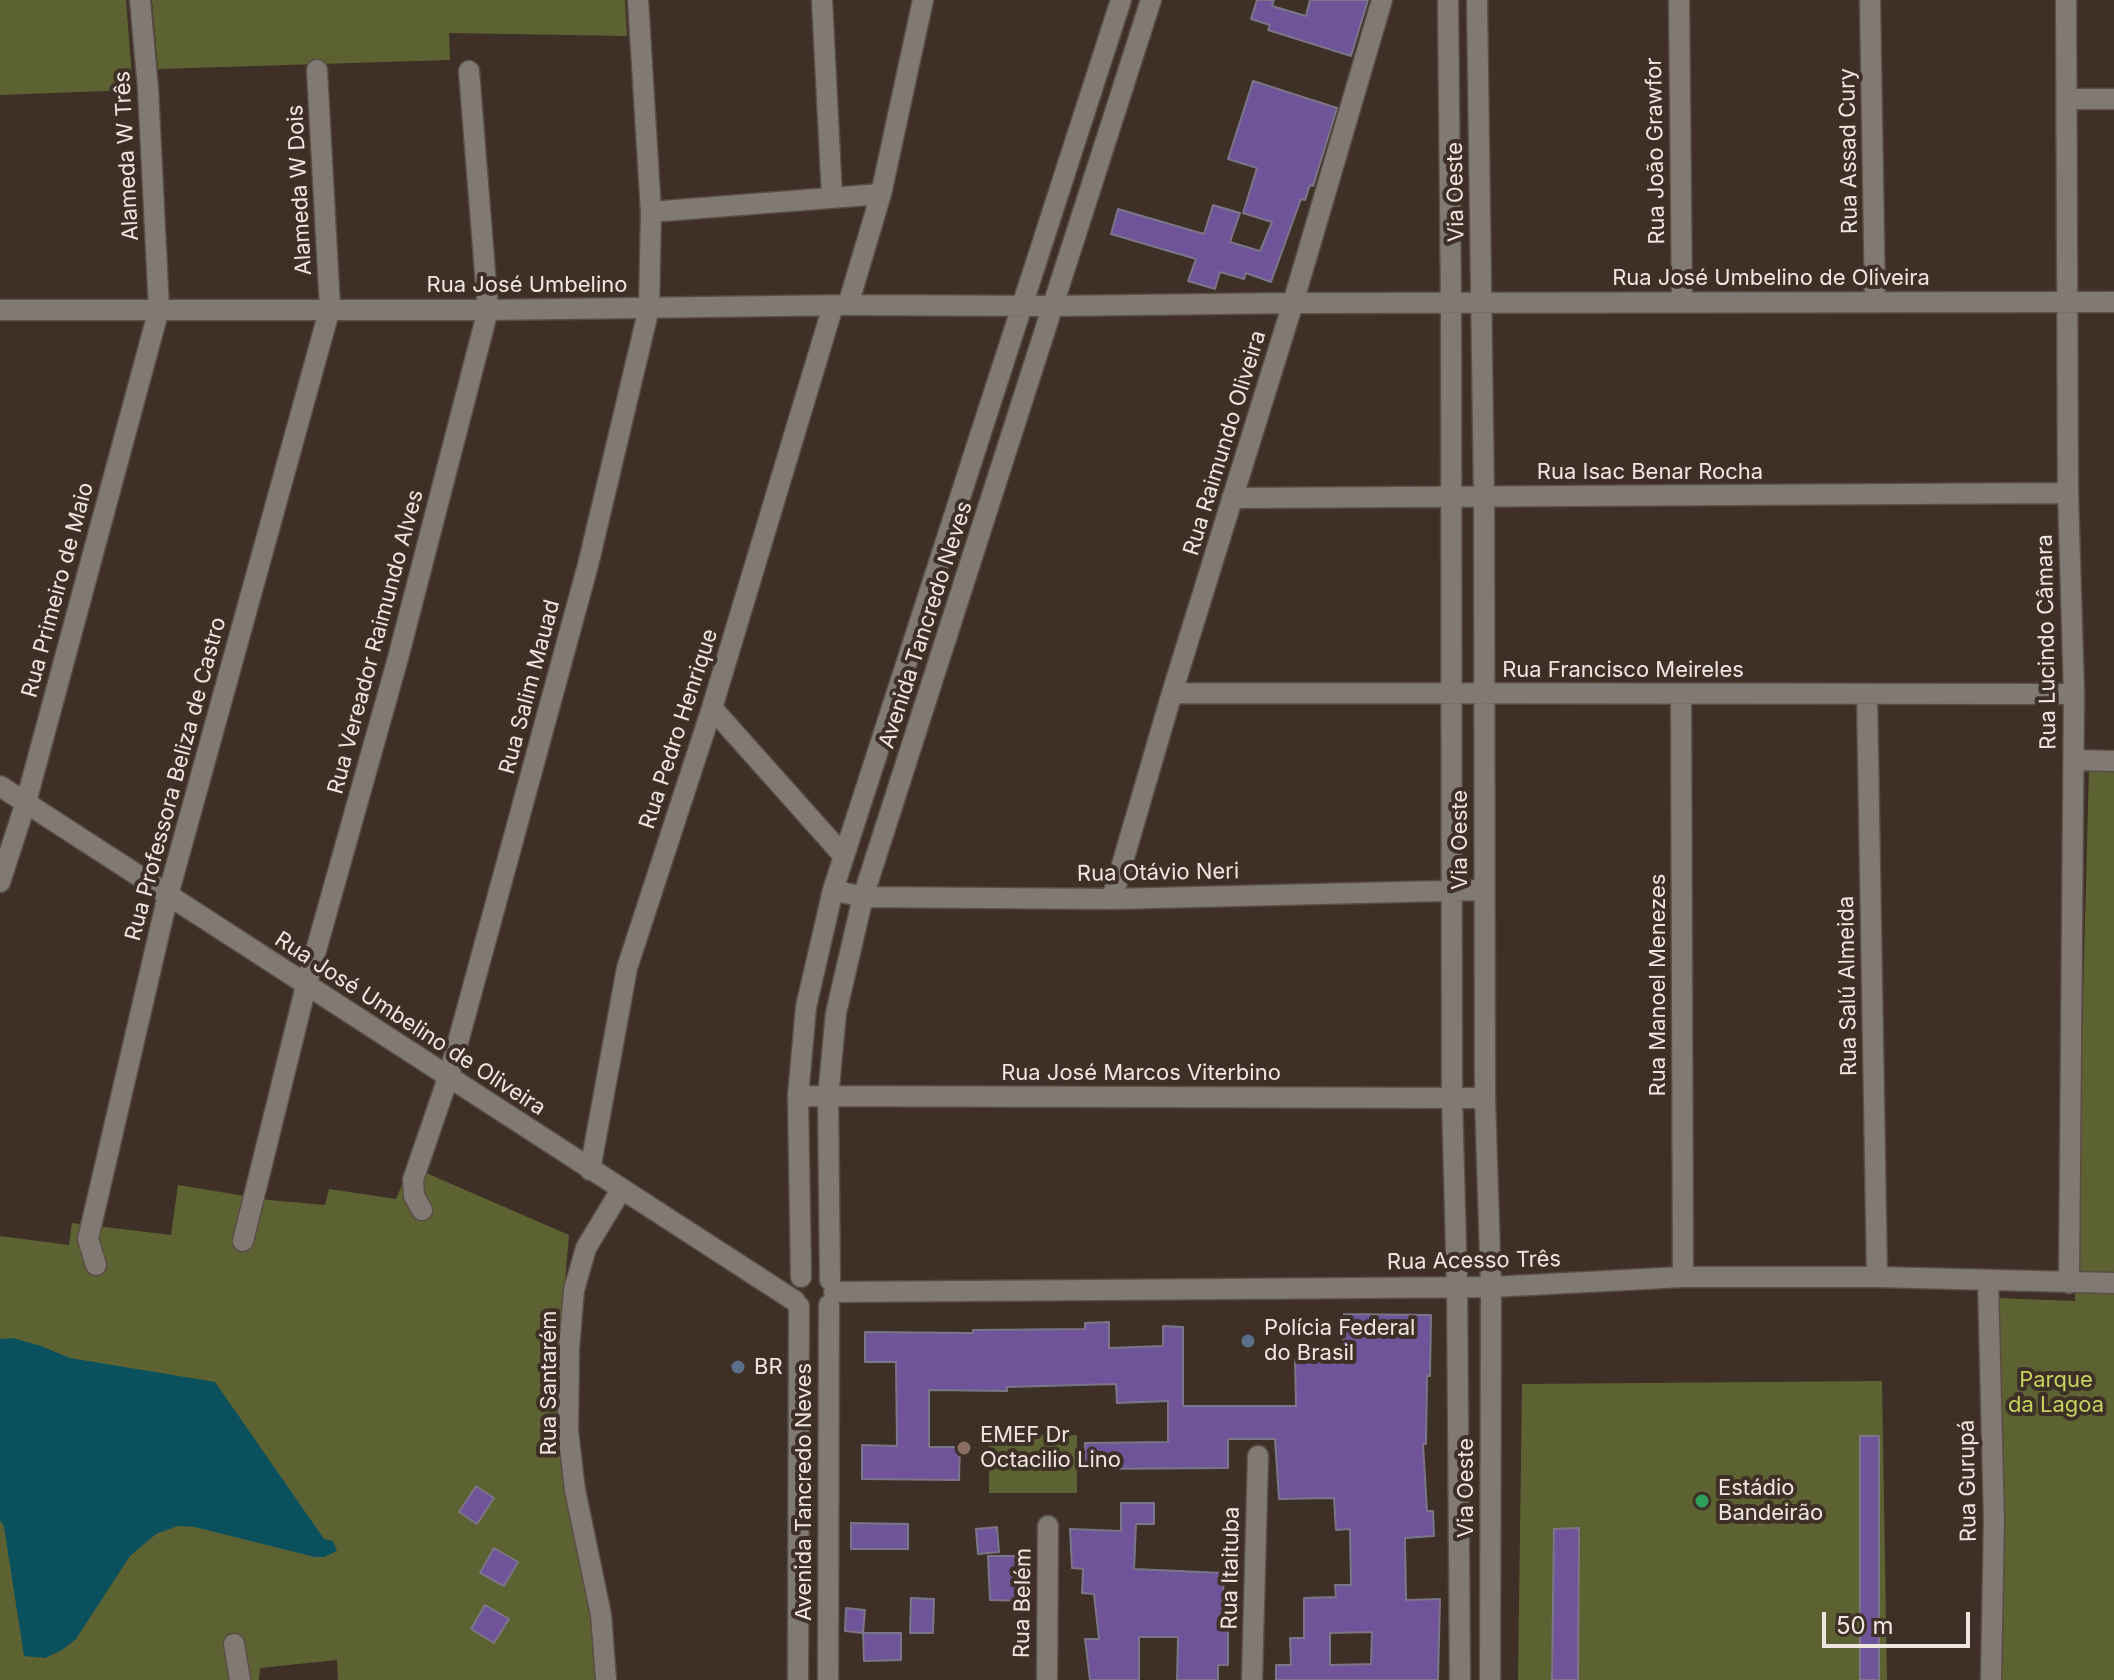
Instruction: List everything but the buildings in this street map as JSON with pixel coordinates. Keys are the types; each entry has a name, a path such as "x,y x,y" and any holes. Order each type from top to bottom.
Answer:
{"street":[{"name":"Alameda W Três","path":"140,0 148,88 159,309"},
{"name":"Rua Salim Mauad","path":"422,1210 414,1196 413,1180 449,1075 588,565 649,308 651,212 638,0"},
{"path":"822,0 832,197"},
{"name":"Rua Pedro Henrique","path":"590,1170 627,968 840,305 881,194 923,0"},
{"name":"Avenida Tancredo Neves","path":"799,1278 798,1096 806,1007 833,890 1121,0"},
{"name":"Avenida Tancredo Neves","path":"828,1680 831,1292 828,1097 836,1013 863,897 1151,0"},
{"name":"Rua Raimundo Oliveira","path":"1112,899 1382,0"},
{"name":"Via Oeste","path":"1448,0 1452,1097 1457,1286 1460,1680"},
{"name":"Via Oeste","path":"1477,0 1484,498 1485,1098 1491,1287 1490,1680"},
{"name":"Rua João Grawfor","path":"1679,0 1682,302"},
{"name":"Rua Assad Cury","path":"1870,0 1875,302"},
{"name":"Rua Lucindo Câmara","path":"2066,0 2068,493 2074,694 2069,1283"},
{"name":"Alameda W Dois","path":"317,70 330,308"},
{"name":"Rua Vereador Raimundo Alves","path":"306,986 398,658 488,310 469,71"},
{"path":"2067,99 2114,99"},
{"path":"651,212 881,194"},
{"name":"Rua José Umbelino de Oliveira","path":"1293,303 2114,302"},
{"name":"Rua José Umbelino","path":"0,310 488,310 1293,303"},
{"name":"Rua Professora Beliza de Castro","path":"96,1265 88,1239 168,895 330,308"},
{"name":"Rua Primeiro de Maio","path":"0,882 26,802 159,309"},
{"name":"Rua Isac Benar Rocha","path":"1232,498 2068,493"},
{"name":"Rua Francisco Meireles","path":"1172,693 2074,694"},
{"name":"Rua Manoel Menezes","path":"1681,694 1683,1277"},
{"name":"Rua Salú Almeida","path":"1867,694 1877,1277"},
{"path":"712,708 843,855"},
{"path":"2074,760 2114,761"},
{"name":"Rua José Umbelino de Oliveira","path":"0,786 797,1303"},
{"name":"Rua Otávio Neri","path":"833,890 863,897 1112,899 1484,890"},
{"path":"243,1241 306,986"},
{"name":"Rua José Marcos Viterbino","path":"798,1096 1485,1098"},
{"name":"Rua Santarém","path":"606,1680 601,1615 575,1490 568,1431 569,1348 574,1290 586,1248 621,1190"},
{"path":"761,1277 799,1278 819,1272 831,1292 818,1312 804,1310 797,1303 793,1290 799,1278"},
{"name":"Rua Acesso Três","path":"831,1292 1491,1287 1683,1277 1877,1277 2114,1283"},
{"name":"Rua Gurupá","path":"1988,1281 1994,1520 1991,1680"},
{"name":"Avenida Tancredo Neves","path":"797,1303 798,1680"},
{"path":"798,1438 828,1438"},
{"name":"Rua Itaituba","path":"1252,1680 1258,1456"},
{"name":"Rua Belém","path":"1047,1680 1048,1526"},
{"path":"234,1644 240,1680"}],"green space":[{"path":"0,0 126,0 133,90 0,95"},
{"path":"152,0 625,0 627,36 449,33 450,60 158,69"},
{"name":"Parque da Lagoa","path":"2089,769 2114,770 2114,1680 1996,1680 1997,1298 2075,1301"},
{"path":"410,1166 569,1235 558,1361 570,1474 595,1608 599,1680 338,1680 337,1660 260,1668 259,1680 0,1680 0,1236 69,1245 72,1223 171,1235 178,1185 269,1200 325,1205 329,1189 396,1199"},
{"name":"Estádio Bandeirão","path":"1882,1381 1887,1680 1518,1680 1522,1384"},
{"path":"989,1435 1077,1435 1077,1493 989,1493"}],"water":[{"path":"13,1338 70,1358 215,1382 324,1539 333,1541 337,1551 315,1557 195,1527 178,1526 156,1534 130,1556 76,1639 45,1658 24,1656 4,1527 0,1520 0,1339"}],"place":[{"name":"Polícia Federal do Brasil","path":"1248,1341"},
{"name":"BR","path":"738,1367"},
{"name":"EMEF Dr Octacilio Lino","path":"964,1448"},
{"name":"Estádio Bandeirão","path":"1702,1501"}]}
